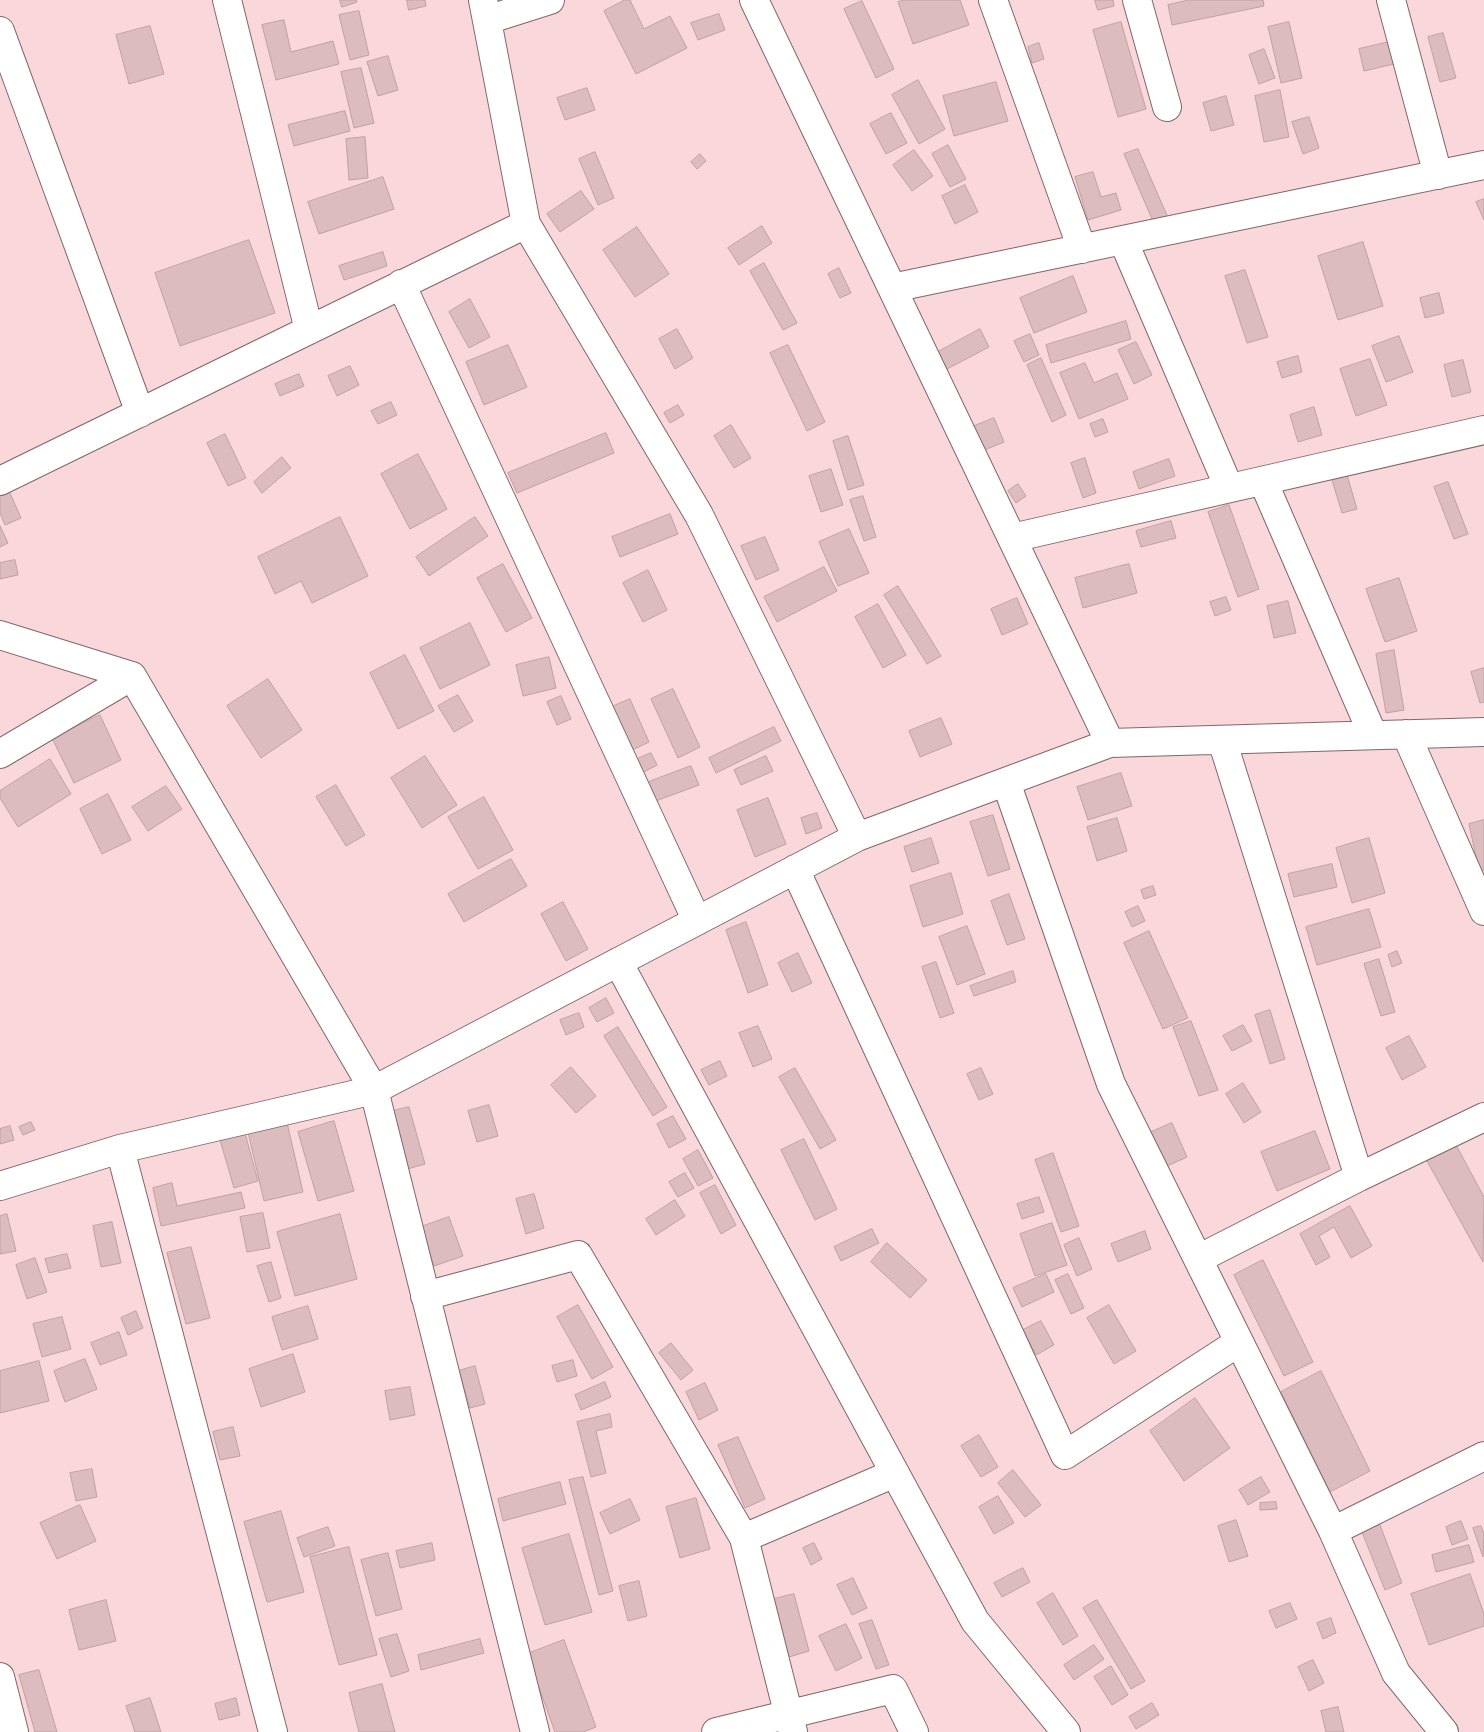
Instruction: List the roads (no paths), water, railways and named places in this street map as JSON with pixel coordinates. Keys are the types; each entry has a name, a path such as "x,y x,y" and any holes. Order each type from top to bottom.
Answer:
{"street":[{"path":"227,0 309,330"},
{"path":"550,0 485,10 526,224 699,515 857,837"},
{"path":"754,0 1110,743"},
{"path":"993,0 1082,249"},
{"path":"1136,0 1167,107"},
{"path":"1392,0 1438,175"},
{"path":"0,31 140,413"},
{"path":"892,288 1484,165"},
{"path":"0,481 526,224"},
{"path":"1123,240 1229,488"},
{"path":"401,284 697,921"},
{"path":"1012,538 1484,430"},
{"path":"1263,481 1373,735"},
{"path":"0,635 132,676 374,1090 535,1732"},
{"path":"0,754 132,676"},
{"path":"0,1186 120,1149 374,1090 857,837 1110,743 1484,732"},
{"path":"1406,734 1484,911"},
{"path":"1222,740 1360,1177"},
{"path":"1006,782 1111,1084 1333,1531 1396,1673 1444,1732"},
{"path":"795,869 1065,1455 1239,1342"},
{"path":"618,962 975,1621 1066,1732"},
{"path":"1198,1259 1360,1177 1481,1127"},
{"path":"120,1149 273,1732"},
{"path":"425,1296 578,1254 744,1538 791,1723"},
{"path":"1333,1531 1484,1456"},
{"path":"744,1538 896,1473"},
{"path":"0,1677 14,1732"},
{"path":"716,1732 791,1723 893,1689 914,1732"}]}
